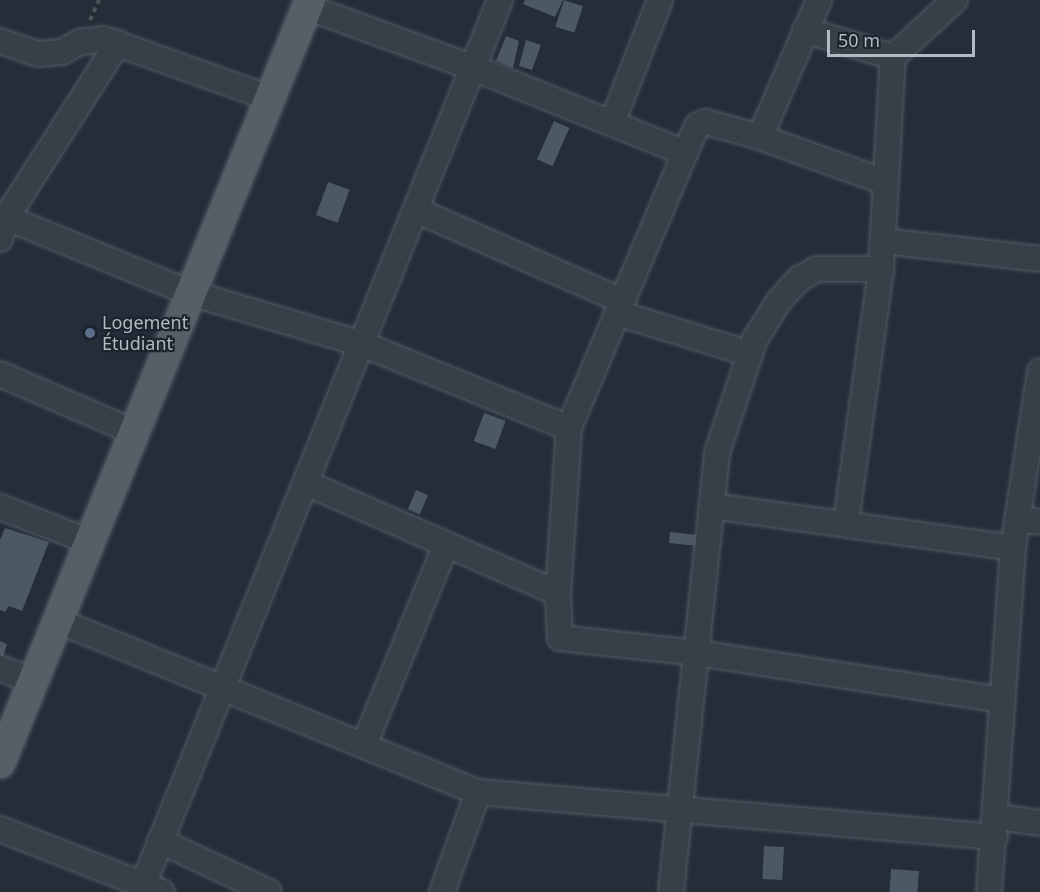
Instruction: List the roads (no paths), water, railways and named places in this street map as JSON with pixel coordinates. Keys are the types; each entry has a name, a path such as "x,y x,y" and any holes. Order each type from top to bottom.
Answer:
{"main road":[{"path":"0,763 88,541 309,3"}],"street":[{"path":"0,829 153,888 160,841 500,0"},
{"path":"612,123 660,0"},
{"path":"760,136 819,0"},
{"path":"846,522 884,241 885,182 893,57 954,0"},
{"path":"309,3 685,153"},
{"path":"805,30 893,57"},
{"path":"0,40 38,54 62,52 88,41 104,39 270,98"},
{"path":"118,43 2,224 190,293 362,344 569,428"},
{"path":"885,182 760,136 701,123 685,153 569,428 558,592 559,634 564,641 698,653 1002,700"},
{"path":"416,210 620,307 750,354"},
{"path":"884,241 1040,259"},
{"path":"672,892 717,453 750,354 779,301 799,279 817,269 881,269"},
{"path":"989,892 996,827 1013,548 1028,520 1040,371"},
{"path":"0,374 134,432"},
{"path":"306,483 558,592"},
{"path":"712,506 846,522 1013,548"},
{"path":"0,507 88,541"},
{"path":"364,745 446,545"},
{"path":"56,620 478,792 682,810 996,827 1040,823"},
{"path":"0,668 32,681"},
{"path":"442,892 478,792"},
{"path":"160,841 268,892"}],"place":[{"name":"Logement Étudiant","path":"90,333"}]}
